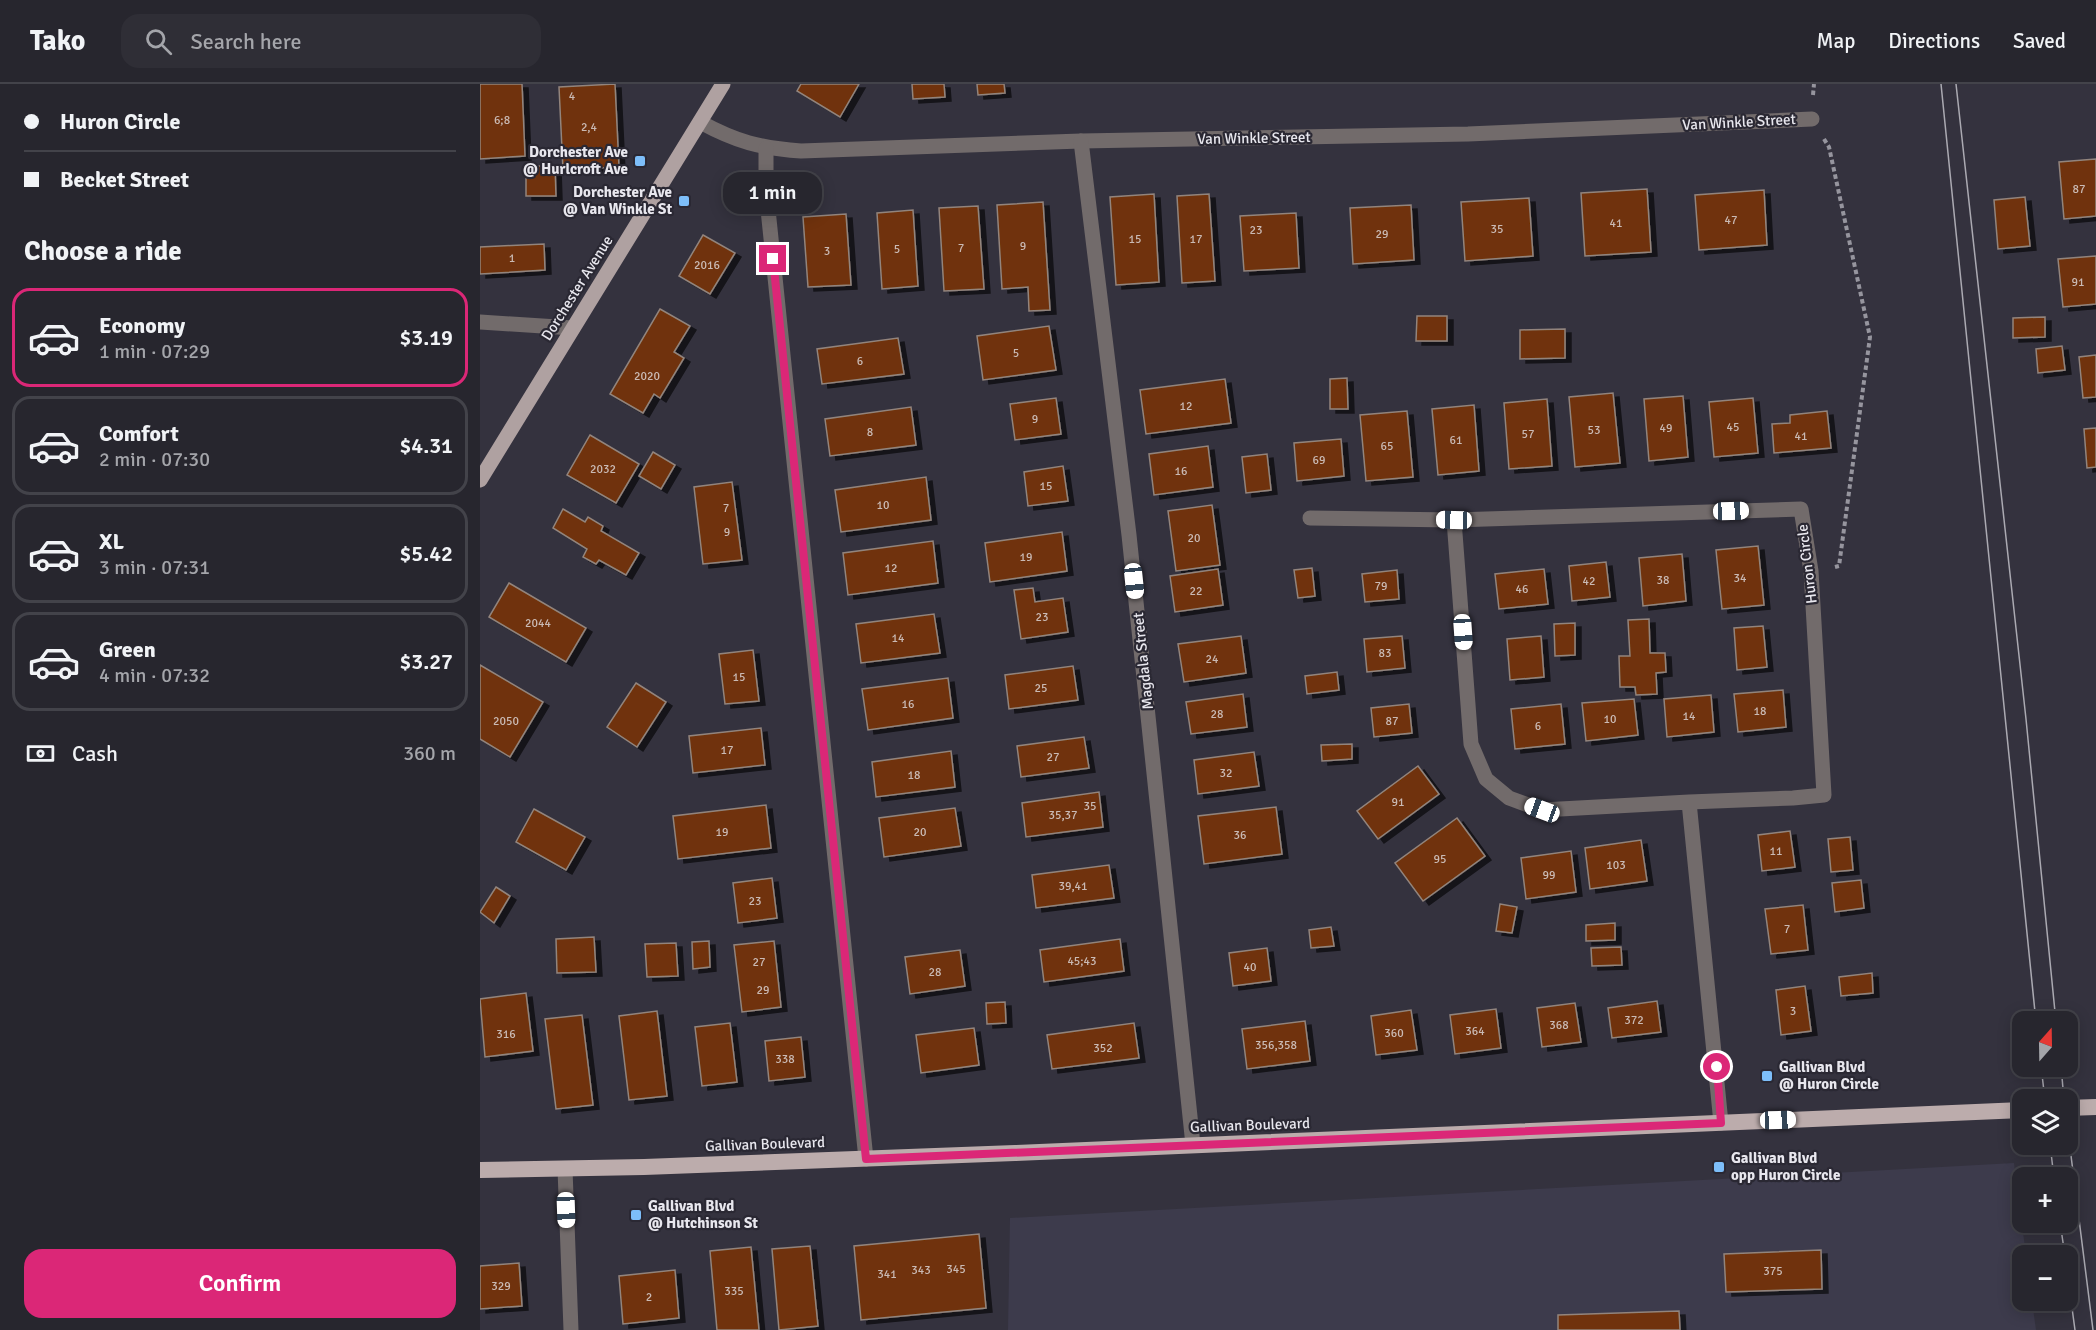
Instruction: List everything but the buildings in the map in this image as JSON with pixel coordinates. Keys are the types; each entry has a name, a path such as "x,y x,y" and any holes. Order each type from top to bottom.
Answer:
{"highway":[{"path":"2078,1108 2096,1107"},
{"name":"Gallivan Boulevard","path":"480,1170 866,1159 2012,1110"}],"main road":[{"name":"Dorchester Avenue","path":"480,480 723,84"}],"street":[{"name":"Van Winkle Street","path":"700,123 733,139 766,148 801,151 1081,141 1467,134 1812,119"},
{"name":"Magdala Street","path":"1081,141 1130,536 1193,1145"},
{"path":"766,148 766,190 866,1159"},
{"path":"480,322 573,328"},
{"name":"Huron Circle","path":"1310,518 1454,520 1801,509 1810,571 1824,795 1542,810 1509,798 1486,779 1472,744 1454,520"},
{"path":"1689,802 1721,1123"},
{"path":"565,1169 571,1330"}],"path":[{"path":"1810,571 1839,566 1870,337 1829,147 1812,119"}],"shaded area":[{"path":"2014,1163 2015,1167 2012,1167 2012,1233 2023,1233 2025,1245 2012,1245 2012,1311 2033,1311 2036,1330 1008,1330 1010,1218"}],"tram line":[{"path":"1941,84 2035,1011"},
{"path":"1956,84 2026,719 2055,1011"},
{"path":"2042,1077 2044,1089"},
{"path":"2062,1077 2063,1089"},
{"path":"2051,1155 2053,1167"},
{"path":"2071,1155 2093,1330"},
{"path":"2062,1233 2063,1245"},
{"path":"2072,1311 2075,1330"}],"place":[{"name":"Dorchester Ave @ Hurlcroft Ave","path":"640,161"},
{"name":"Dorchester Ave @ Van Winkle St","path":"684,201"},
{"name":"Gallivan Blvd @ Huron Circle","path":"1767,1076"},
{"name":"Gallivan Blvd opp Huron Circle","path":"1719,1167"},
{"name":"Gallivan Blvd @ Hutchinson St","path":"636,1215"}],"route":[{"path":"773,259 866,1159 1721,1123 1717,1067"}]}
